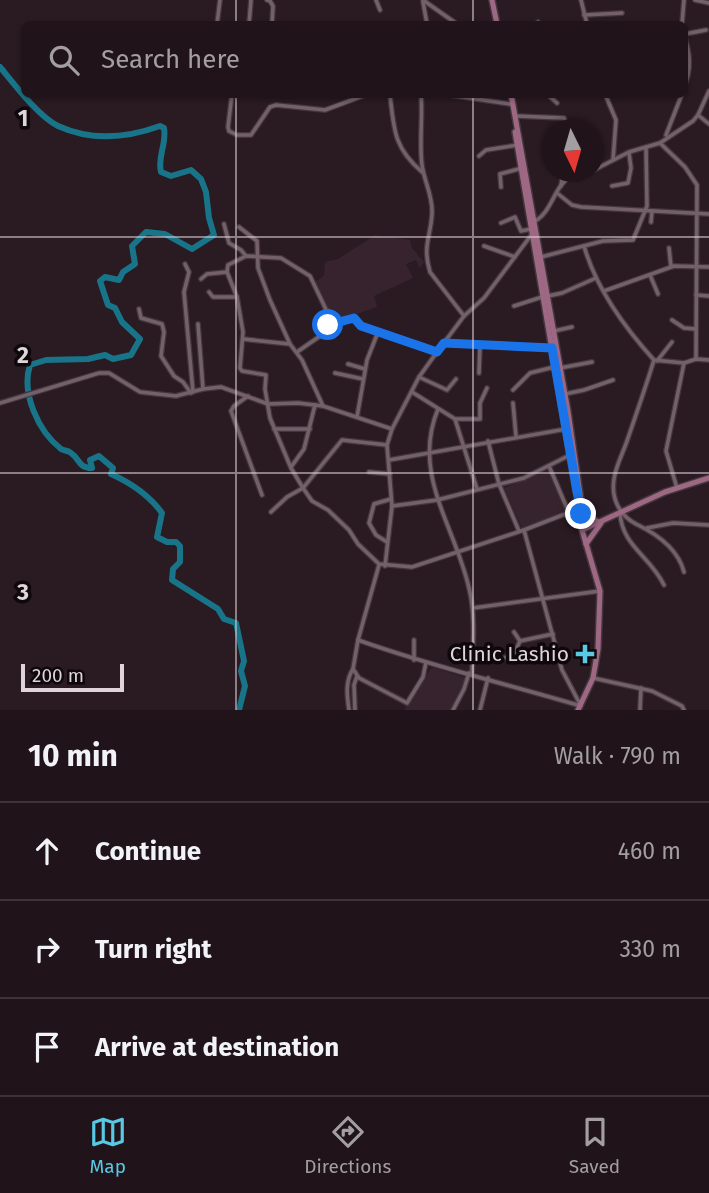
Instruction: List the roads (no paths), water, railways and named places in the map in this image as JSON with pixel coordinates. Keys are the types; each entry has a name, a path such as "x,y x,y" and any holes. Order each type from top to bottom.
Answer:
{"main road":[{"path":"491,0 494,21"},
{"path":"509,98 532,232 554,331 566,429 583,530 600,591 598,649 593,678 579,708"},
{"path":"510,98 535,221 552,348 565,394 580,512"},
{"path":"583,530 677,488 709,478"},
{"path":"580,512 601,523"},
{"path":"586,544 601,523"}],"street":[{"path":"217,21 220,0"},
{"path":"249,21 251,0"},
{"path":"267,0 273,6 272,21"},
{"path":"376,0 380,10"},
{"path":"423,0 426,21"},
{"path":"423,0 453,21"},
{"path":"580,0 586,21"},
{"path":"682,21 684,0"},
{"path":"695,0 709,3"},
{"path":"584,15 622,13"},
{"path":"688,33 706,30"},
{"path":"688,45 688,78"},
{"path":"604,165 629,152 660,143 692,121 698,115 709,91"},
{"path":"232,98 229,131 237,135 251,135 270,107 276,104 325,110 357,98"},
{"path":"392,98 399,146 404,155 424,174"},
{"path":"422,98 424,118 421,163 432,211 425,251 430,272 464,316"},
{"path":"470,98 510,104"},
{"path":"551,98 557,103"},
{"path":"607,98 616,120 613,161"},
{"path":"666,137 681,98"},
{"path":"698,115 709,124"},
{"path":"516,116 564,119"},
{"path":"660,143 685,167 697,185 696,359"},
{"path":"478,156 486,150 518,145"},
{"path":"541,257 603,241 633,240 646,211 646,147"},
{"path":"612,186 628,183 631,178 629,152"},
{"path":"501,187 500,174 522,168"},
{"path":"560,188 561,182"},
{"path":"535,221 545,214 566,182"},
{"path":"557,193 572,205 582,207 709,214"},
{"path":"650,222 652,211"},
{"path":"349,710 348,678 353,669 358,640 387,542 392,506 387,445 392,429 419,377 464,316 484,298 532,232 521,231 515,217 501,223"},
{"path":"224,224 229,243 246,256"},
{"path":"239,227 257,241 258,268 290,344 297,352 323,406"},
{"path":"484,246 515,257"},
{"path":"584,246 596,278 624,324 656,360 684,363 696,359 709,360"},
{"path":"669,248 671,267"},
{"path":"332,322 310,276 281,258 246,256 228,265 227,272 237,297 243,339 240,368 242,371 267,375 268,404 274,429 291,468 312,501 328,510 349,530 358,544 382,565 412,567 569,513 580,512"},
{"path":"185,264 189,272 184,292 192,392"},
{"path":"604,291 671,267 709,267"},
{"path":"201,279 207,274 227,272"},
{"path":"650,275 658,294"},
{"path":"514,306 562,293 596,278"},
{"path":"209,292 213,297 237,297"},
{"path":"696,295 709,296"},
{"path":"139,309 141,318 162,324 164,332 161,356 174,376 192,392"},
{"path":"297,352 323,334 332,322 354,318 361,326 437,352"},
{"path":"672,320 684,328 696,329"},
{"path":"198,324 204,389"},
{"path":"554,331 572,327"},
{"path":"356,417 365,369 378,332"},
{"path":"243,339 290,344"},
{"path":"664,585 650,562 626,537 621,527 615,500 614,478 656,360 672,342"},
{"path":"444,343 552,348"},
{"path":"479,373 480,346"},
{"path":"513,390 530,373 592,362"},
{"path":"677,488 666,451 684,363"},
{"path":"348,364 365,369"},
{"path":"0,402 99,373 108,373 140,392 176,396 221,387 268,404 323,406 392,429"},
{"path":"335,373 363,379"},
{"path":"419,377 447,390 456,379"},
{"path":"565,394 613,380"},
{"path":"411,392 455,419 480,419 480,403 487,388"},
{"path":"248,396 234,405 231,411 262,495"},
{"path":"513,403 516,436"},
{"path":"291,468 304,449 315,405"},
{"path":"438,409 429,439 428,454 437,500 458,553 473,608 471,673 453,710"},
{"path":"455,419 477,489"},
{"path":"274,429 310,429"},
{"path":"388,460 566,429"},
{"path":"271,512 287,497 303,488 342,440 387,445"},
{"path":"488,441 499,484 522,531 544,599 562,670 579,708"},
{"path":"392,506 437,500 524,478 570,455"},
{"path":"549,466 569,513"},
{"path":"369,472 390,474"},
{"path":"387,542 376,534 369,523 374,504 391,498"},
{"path":"620,513 647,528 668,546 680,559 684,572"},
{"path":"647,528 673,523 709,525"},
{"path":"473,608 600,591"},
{"path":"514,632 520,641"},
{"path":"520,641 553,634"},
{"path":"358,640 414,660 471,673 579,708"},
{"path":"414,640 414,660"},
{"path":"503,659 515,652 520,641"},
{"path":"473,653 488,655"},
{"path":"353,669 357,676 407,703 423,677 426,662"},
{"path":"355,710 354,685 357,676"},
{"path":"480,710 488,678"},
{"path":"593,678 641,688 682,706 684,710"},
{"path":"640,710 641,688"}],"waterway":[{"path":"0,67 21,93"},
{"path":"25,98 51,122 83,134 109,136 160,126 164,128 161,172 171,176 191,170 201,179 206,192 214,235 192,249 165,234 146,232 132,246 135,264 123,272 119,280 105,277 100,281 108,305 115,308 122,322 140,339 131,355 113,359 105,355 88,359 46,360 30,365 28,387 39,422 61,449 70,452 87,468 92,468 90,460 99,456 113,468 111,474 139,490 162,513 157,537 167,542 176,542 180,546 180,562 173,569 172,580 218,609 224,619 236,623 244,661 241,671 245,686 239,710"}],"place":[{"name":"Clinic Lashio","path":"585,654"}]}
